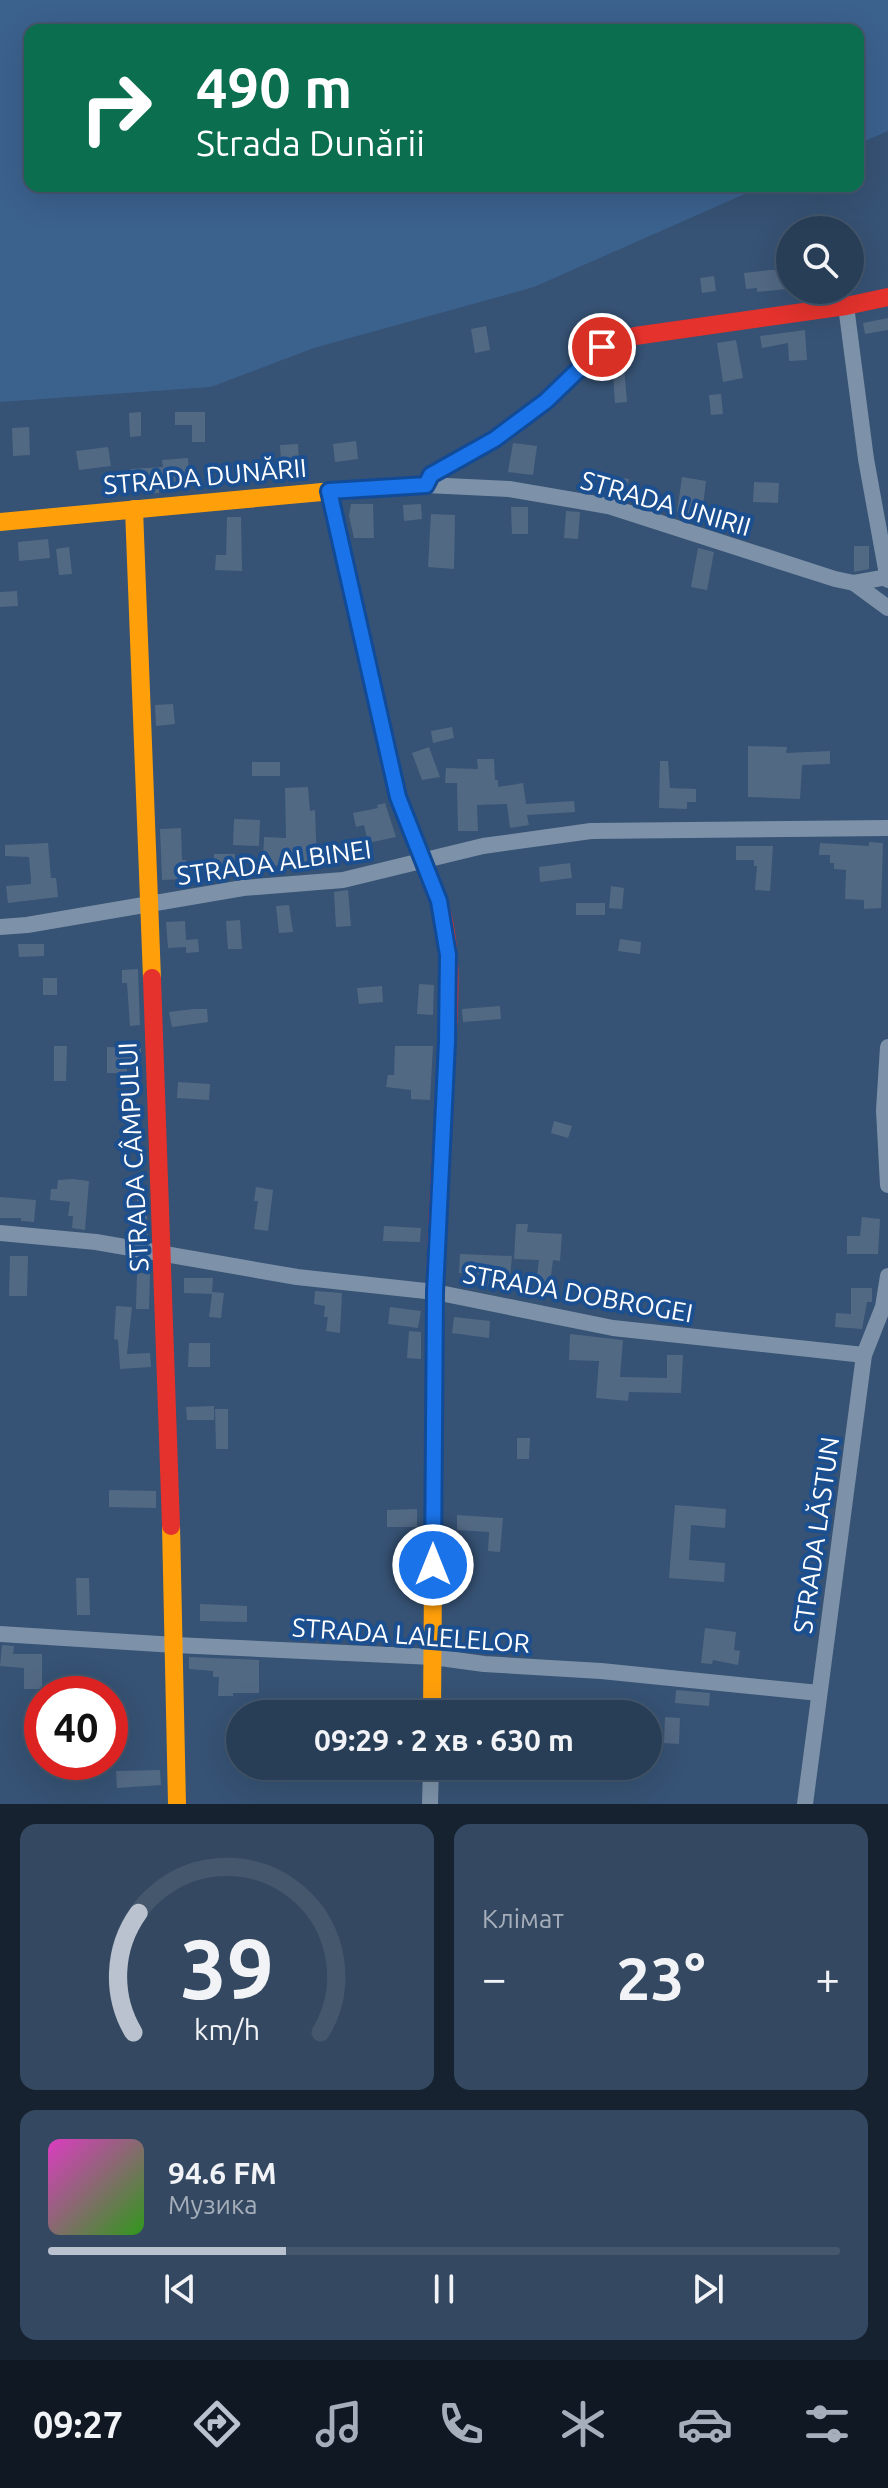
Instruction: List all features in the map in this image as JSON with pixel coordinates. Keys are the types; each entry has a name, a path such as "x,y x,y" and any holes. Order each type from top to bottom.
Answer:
{"street":[{"path":"426,485 431,475 495,439 546,401 602,347 635,336 846,306 888,297"},
{"path":"846,306 866,459 888,578"},
{"name":"STRADA DUNĂRII","path":"0,522 329,491 426,485"},
{"name":"STRADA UNIRII","path":"426,485 509,489 608,506 854,583 888,578"},
{"path":"329,491 398,797 439,901 448,955 435,1292 432,1700"},
{"name":"STRADA CÂMPULUI","path":"134,509 164,1253 177,1804"},
{"path":"854,583 888,608"},
{"name":"STRADA ALBINEI","path":"0,927 243,888 343,880 483,846 591,831 888,828"},
{"path":"888,1047 884,1110 888,1185"},
{"name":"STRADA DOBROGEI","path":"0,1233 96,1242 297,1277 435,1292 613,1328 864,1355"},
{"name":"STRADA LĂSTUN","path":"805,1804 864,1355 883,1307 888,1276"},
{"name":"STRADA LALELELOR","path":"0,1634 433,1657 819,1693"},
{"path":"430,1804 431,1780"}],"water":[{"path":"0,0 888,0 888,131 864,141 864,24 24,24 24,192 749,192 534,287 314,348 211,387 0,402"}],"building":[{"path":"776,270 776,290 757,292 757,288 746,289 744,273"},
{"path":"714,276 716,291 702,293 700,278"},
{"path":"888,318 888,330 865,334 863,323"},
{"path":"486,326 490,350 475,353 471,329"},
{"path":"805,330 807,360 789,361 788,343 762,348 760,336"},
{"path":"736,340 743,378 723,382 717,343"},
{"path":"623,355 627,402 615,403 612,358"},
{"path":"721,394 723,414 711,415 709,395"},
{"path":"141,412 141,436 130,437 129,413"},
{"path":"175,412 205,412 205,442 192,442 192,425 175,425"},
{"path":"29,427 30,455 13,456 12,428"},
{"path":"356,441 358,459 335,462 333,444"},
{"path":"513,443 537,446 533,475 508,472"},
{"path":"298,444 300,477 282,478 280,445"},
{"path":"108,447 111,466 79,470 76,451"},
{"path":"188,458 190,484 159,487 159,493 146,494 146,481 131,483 131,469 163,467 162,460"},
{"path":"617,477 629,479 625,498 613,495"},
{"path":"682,477 706,481 702,515 677,512"},
{"path":"754,482 779,483 778,503 753,502"},
{"path":"351,504 373,504 374,538 354,538 349,516"},
{"path":"421,504 422,519 404,521 403,505"},
{"path":"511,507 528,507 528,534 512,534"},
{"path":"566,511 580,512 578,539 564,538"},
{"path":"431,514 455,515 454,569 428,567"},
{"path":"227,517 241,517 242,571 215,570 216,555 226,555"},
{"path":"48,539 50,558 19,561 18,542"},
{"path":"854,546 869,546 869,569 854,572"},
{"path":"69,547 72,574 59,575 56,549"},
{"path":"698,548 714,552 707,590 691,587"},
{"path":"17,591 18,606 0,607 0,592"},
{"path":"173,704 175,724 156,726 155,705"},
{"path":"452,727 454,738 433,743 431,731"},
{"path":"748,746 787,747 786,753 830,751 830,764 802,765 800,799 748,797"},
{"path":"429,747 440,777 422,780 412,753"},
{"path":"477,759 494,759 498,787 523,783 526,804 574,801 575,812 527,815 529,825 510,828 507,804 477,805 478,831 458,831 457,783 445,783 446,768 478,769"},
{"path":"660,761 668,761 670,788 696,789 696,802 687,802 687,809 659,808"},
{"path":"252,762 280,762 280,776 252,776"},
{"path":"308,787 310,811 315,810 317,864 263,866 264,837 286,838 285,788"},
{"path":"385,803 396,837 368,843 364,825 356,827 353,813 378,808 377,805"},
{"path":"234,819 260,820 259,846 233,845"},
{"path":"181,828 182,860 186,860 187,879 162,880 160,829"},
{"path":"869,842 883,843 881,908 864,909 864,900 845,899 846,870 834,869 830,855 819,855 820,843 869,846"},
{"path":"48,843 51,878 56,878 58,897 8,903 6,886 31,884 31,880 29,857 5,856 5,845"},
{"path":"736,846 773,846 770,891 755,890 757,866 754,866 754,860 736,860"},
{"path":"214,854 235,854 234,874 213,874"},
{"path":"570,863 572,878 540,882 539,867"},
{"path":"611,886 624,888 622,909 609,908"},
{"path":"348,890 351,926 336,927 334,892"},
{"path":"576,903 605,903 605,915 576,915"},
{"path":"289,905 293,932 279,933 276,906"},
{"path":"240,920 242,949 228,949 226,921"},
{"path":"185,921 186,940 198,939 199,952 186,953 186,947 168,948 166,922"},
{"path":"620,939 641,942 640,954 618,951"},
{"path":"18,944 44,944 44,956 19,957"},
{"path":"138,969 140,1025 130,1026 127,983 122,983 122,970"},
{"path":"43,978 57,978 57,995 43,995"},
{"path":"419,984 434,985 433,1015 417,1014"},
{"path":"382,986 383,1002 359,1004 357,988"},
{"path":"500,1006 501,1019 463,1022 462,1009"},
{"path":"207,1009 208,1022 172,1027 169,1012"},
{"path":"54,1046 67,1046 66,1081 54,1081"},
{"path":"395,1046 433,1046 430,1100 411,1099 411,1090 386,1087 388,1075 394,1075"},
{"path":"107,1047 141,1048 141,1065 127,1065 127,1073 107,1073"},
{"path":"178,1082 210,1084 209,1100 177,1098"},
{"path":"554,1121 572,1126 568,1138 551,1133"},
{"path":"58,1180 89,1181 85,1230 72,1228 73,1216 68,1216 70,1202 50,1200 51,1189 57,1189"},
{"path":"256,1187 273,1190 268,1231 254,1229 258,1201 254,1201"},
{"path":"137,1190 146,1190 148,1235 137,1235"},
{"path":"0,1197 36,1200 34,1222 21,1221 21,1218 0,1218"},
{"path":"862,1217 880,1219 878,1254 847,1254 847,1236 860,1236"},
{"path":"516,1224 528,1224 527,1232 562,1234 560,1261 553,1260 549,1292 535,1290 539,1260 514,1259"},
{"path":"384,1226 421,1228 420,1242 383,1241"},
{"path":"460,1254 512,1256 510,1278 499,1277 497,1288 483,1286 485,1275 459,1273"},
{"path":"10,1256 28,1256 27,1296 9,1296"},
{"path":"137,1273 150,1273 149,1309 136,1309"},
{"path":"184,1278 213,1278 212,1292 224,1293 221,1318 209,1317 212,1294 184,1293"},
{"path":"851,1288 872,1288 872,1302 867,1302 862,1329 835,1327 836,1313 851,1314"},
{"path":"315,1291 342,1293 340,1333 326,1331 328,1317 324,1317 325,1306 314,1304"},
{"path":"116,1306 132,1307 127,1354 150,1353 151,1367 120,1369 118,1340 114,1339"},
{"path":"390,1307 421,1311 418,1328 388,1324"},
{"path":"454,1317 490,1321 489,1338 452,1333"},
{"path":"409,1331 421,1332 421,1359 407,1358"},
{"path":"570,1334 623,1340 620,1377 667,1378 667,1355 683,1355 681,1393 629,1392 628,1401 596,1398 599,1361 569,1360"},
{"path":"189,1343 210,1343 210,1367 188,1367"},
{"path":"214,1406 214,1420 187,1420 186,1407"},
{"path":"215,1409 228,1409 228,1449 216,1449"},
{"path":"517,1438 530,1438 529,1459 517,1459"},
{"path":"109,1490 156,1491 156,1508 109,1507"},
{"path":"675,1505 726,1509 725,1528 691,1525 689,1560 725,1563 724,1582 669,1578"},
{"path":"417,1509 417,1527 387,1527 387,1510"},
{"path":"457,1515 503,1518 500,1552 488,1551 489,1532 457,1530"},
{"path":"76,1578 89,1578 90,1615 77,1615"},
{"path":"200,1604 247,1606 247,1622 200,1621"},
{"path":"705,1628 736,1632 734,1650 740,1651 738,1665 713,1660 712,1664 701,1663"},
{"path":"2,1645 14,1646 13,1654 42,1654 42,1676 24,1676 24,1668 0,1666"},
{"path":"189,1657 259,1660 259,1693 218,1696 219,1677 213,1677 213,1671 189,1669"},
{"path":"676,1690 710,1693 709,1706 675,1703"},
{"path":"665,1717 680,1718 679,1744 664,1743"},
{"path":"160,1770 161,1785 117,1788 117,1780 128,1780 128,1771"}],"traffic: fast":[{"path":"322,492 426,485 431,475 495,439 546,401 587,361"},
{"path":"329,491 398,797 435,890"}],"traffic: slow":[{"path":"0,522 322,492"},
{"path":"134,509 152,978"},
{"path":"432,1700 435,1305"},
{"path":"171,1526 177,1804"}],"traffic: jam":[{"path":"587,361 602,347 635,336 846,306 888,297"},
{"path":"435,890 446,932 450,977 435,1305"},
{"path":"152,978 171,1526"}],"route":[{"path":"433,1565 435,1292 448,955 439,901 398,797 329,491 426,485 431,475 466,458 546,401 602,347"}]}
